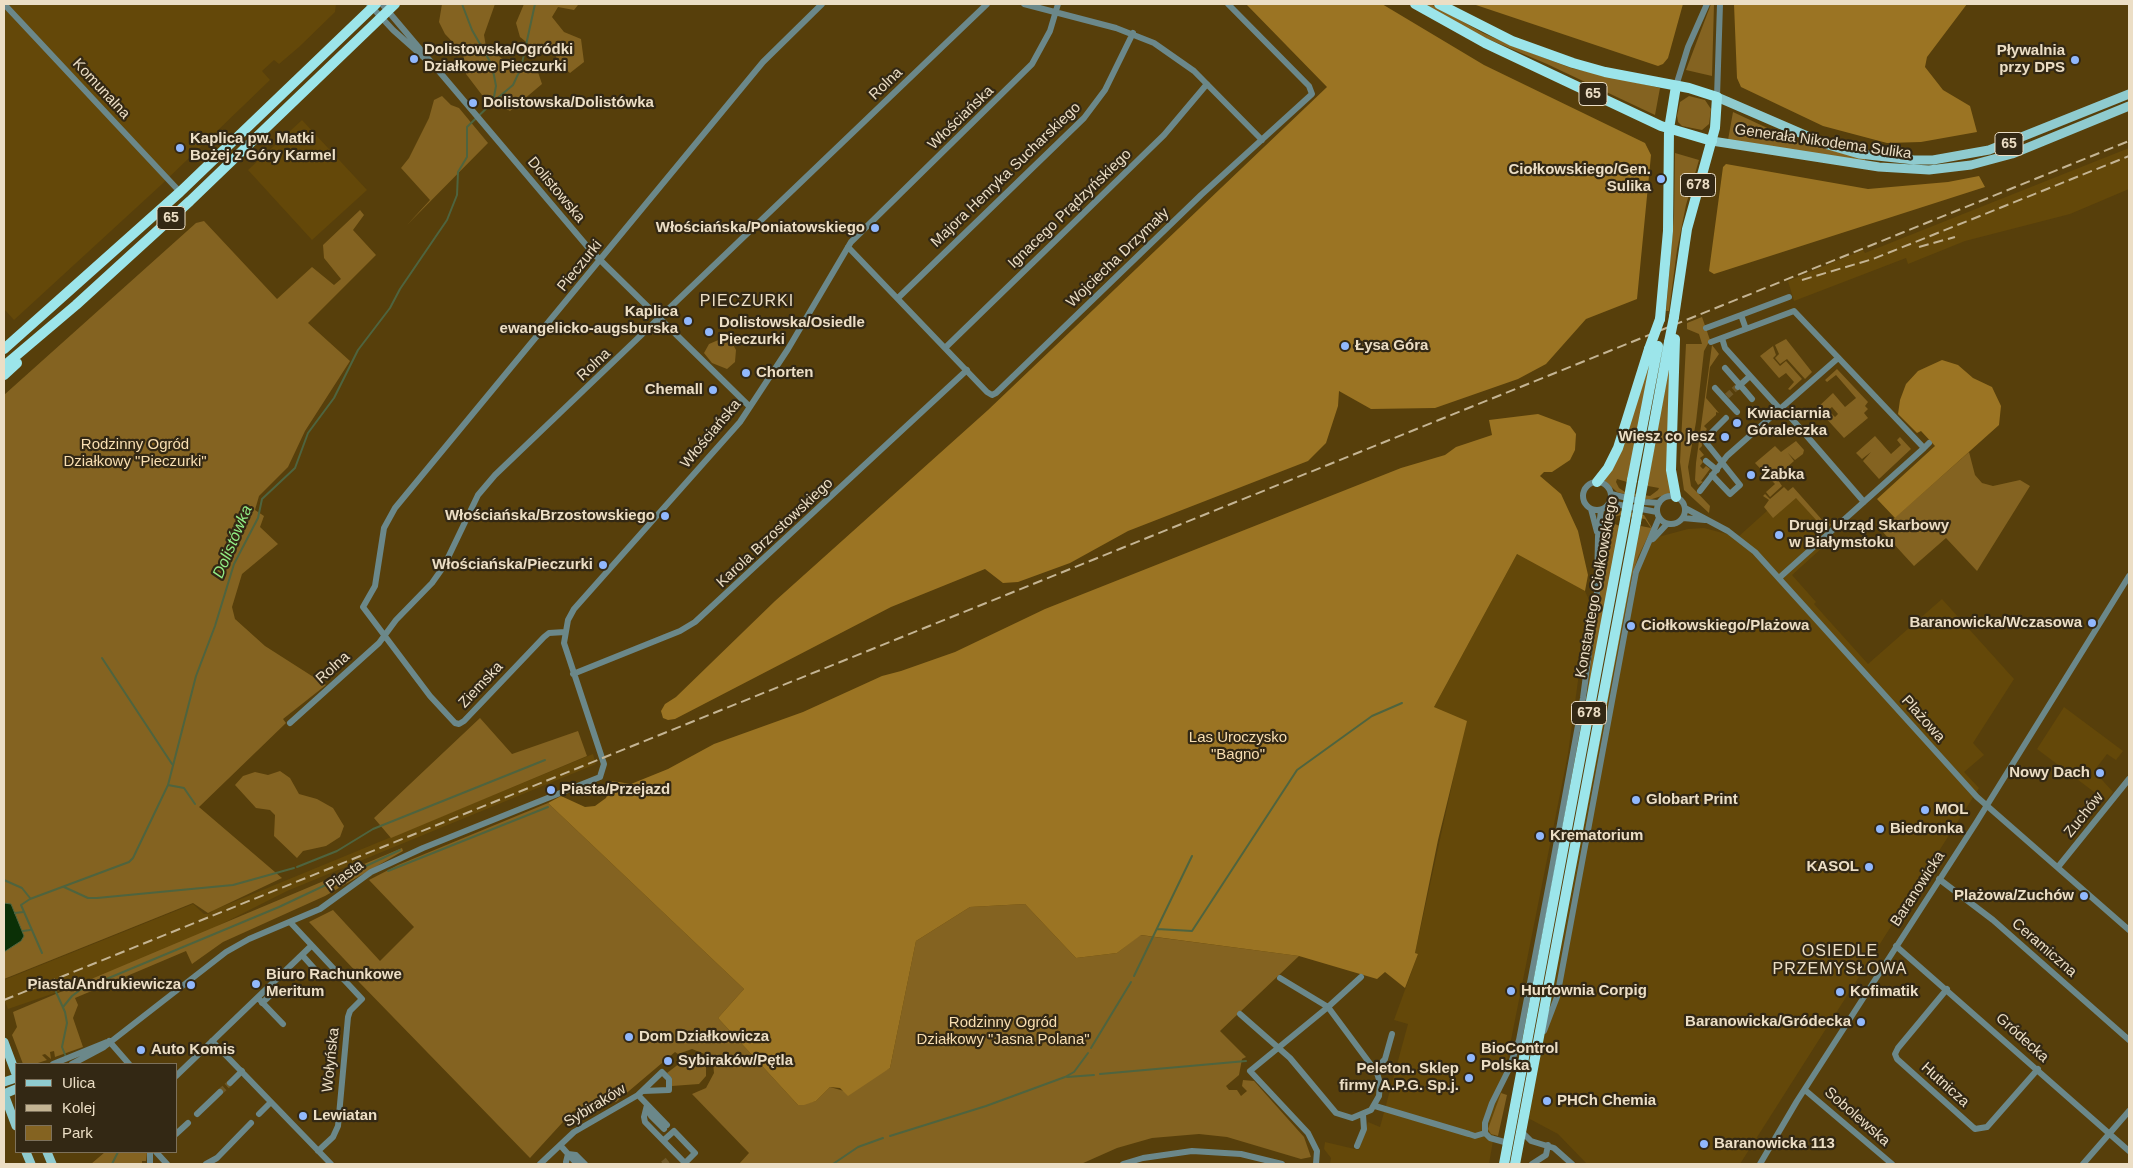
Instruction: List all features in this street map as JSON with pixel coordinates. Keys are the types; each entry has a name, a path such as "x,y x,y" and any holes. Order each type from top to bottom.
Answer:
{"highway":[{"name":"65","path":"1415,4 1478,40 1669,129 1712,141"},
{"name":"65","path":"1439,4 1485,28 1539,52 1605,72 1676,86 1717,97"},
{"name":"65","path":"4,349 180,192 372,5"},
{"name":"65","path":"4,366 76,304 196,194 387,9"},
{"name":"678","path":"1669,129 1676,86"},
{"name":"678","path":"1672,341 1674,314 1689,220 1715,128 1717,97"},
{"name":"Konstantego Ciołkowskiego","path":"1515,1164 1636,522 1637,481 1654,347 1661,317 1668,231 1669,129"},
{"path":"4,375 46,338 76,304"},
{"path":"4,342 46,313"},
{"name":"Konstantego Ciołkowskiego","path":"1504,1164 1625,520 1637,481 1672,341"},
{"path":"1672,341 1670,470 1676,497"},
{"path":"1597,482 1608,468 1618,448 1654,347"}],"main road":[{"name":"Generała Nikodema Sulika","path":"1717,97 1828,145 1859,154 1914,160 1933,160 1989,150 2129,94"},
{"name":"Generała Nikodema Sulika","path":"1712,141 1878,167 1928,170 1971,165 2012,154 2129,106"},
{"path":"4,1042 15,1073"},
{"path":"4,1094 15,1123"}],"street":[{"name":"Komunalna","path":"4,4 180,192"},
{"name":"Pieczurki","path":"385,635 363,607 375,586 382,537 390,517 763,62 822,4"},
{"name":"Rolna","path":"290,723 378,644 401,614 438,576 471,507 486,485 987,4"},
{"path":"1024,4 1133,33 1154,43 1178,58 1207,84 1262,140"},
{"name":"Włościańska","path":"564,632 568,620 578,604 740,422 788,349 848,246 1026,72 1042,48 1057,12 1058,4"},
{"name":"Wojciecha Drzymały","path":"967,370 992,395 1310,97 1312,90 1264,38 1228,4"},
{"path":"1676,86 1688,47 1707,4"},
{"path":"1717,97 1720,4"},
{"name":"Dolistowska","path":"372,5 387,9 422,48 434,66 600,261 750,407"},
{"name":"Dolistowska","path":"387,9 418,53 434,66"},
{"name":"Majora Henryka Sucharskiego","path":"898,298 1084,118 1105,90 1133,33"},
{"name":"Ignacego Prądzyńskiego","path":"945,348 1164,135 1207,84"},
{"path":"848,246 967,370"},
{"path":"1706,328 1788,297"},
{"path":"1711,342 1794,311 1837,359 1857,376 1924,448"},
{"path":"1740,315 1746,329"},
{"path":"1722,338 1725,348 1780,410 1786,412 1864,502"},
{"path":"1700,491 1721,464 1837,359"},
{"path":"1725,368 1738,386 1752,399"},
{"name":"Karola Brzostowskiego","path":"573,674 680,631 695,622 967,370"},
{"path":"1738,386 1750,376"},
{"path":"1715,388 1726,397 1736,412"},
{"path":"1706,461 1730,494 1740,485 1721,464 1704,440 1726,418"},
{"path":"1779,578 1930,443"},
{"path":"1508,1143 1490,1138 1485,1133 1485,1123 1492,1103 1509,1070 1519,1040 1583,698 1597,592 1598,536 1602,510 1610,503 1611,494 1606,486 1597,482 1589,485 1583,492 1583,499 1591,509 1598,536"},
{"path":"1610,503 1658,515 1667,524 1676,524 1683,518 1685,508 1684,503 1676,497 1666,497 1659,503 1644,502 1611,494"},
{"path":"1539,1041 1557,997 1636,572 1650,542 1658,515 1659,503"},
{"name":"Plażowa","path":"1685,508 1702,515 1705,520"},
{"path":"1591,509 1602,510"},
{"name":"Plażowa","path":"1683,518 1705,520 1738,537 1755,552 1987,806 2129,930"},
{"path":"1650,542 1667,524"},
{"name":"Baranowicka","path":"1760,1164 1804,1090 1987,806 2129,576"},
{"name":"Ziemska","path":"385,635 430,696 450,719 459,724 544,636 556,631 564,632"},
{"path":"564,632 564,643 573,674"},
{"name":"Piasta","path":"58,1063 75,1061 109,1042 220,956 249,939 328,904 362,878 383,865 595,780 603,770 602,758 573,674"},
{"name":"Zuchów","path":"2058,867 2128,783"},
{"name":"Ceramiczna","path":"1939,879 1994,920 2129,1040"},
{"path":"178,1074 212,1041 260,1000 311,946 290,922"},
{"name":"Wołyńska","path":"311,946 362,999 350,1011 348,1017 341,1073 338,1126 333,1137 318,1151"},
{"name":"Gródecka","path":"1896,946 1947,988 2129,1152"},
{"path":"302,955 316,974"},
{"path":"1316,1164 1317,1151 1311,1137 1250,1071 1328,1008 1361,976"},
{"path":"1240,1014 1257,1031 1279,1047 1336,1113 1352,1118 1363,1115 1375,1106 1380,1088 1375,1070 1328,1008 1280,978"},
{"name":"Hutnicza","path":"1947,988 1895,1054 1897,1059 1975,1129 1987,1127 2038,1069"},
{"path":"260,1000 275,991"},
{"path":"260,1000 283,1024"},
{"path":"1375,1070 1385,1059 1392,1034"},
{"path":"212,1041 331,1164"},
{"path":"109,1042 128,1063"},
{"path":"230,1083 242,1071"},
{"name":"Sobolewska","path":"1804,1090 1892,1164"},
{"path":"197,1114 220,1092"},
{"name":"Sybiraków","path":"540,1164 581,1126 640,1093 647,1105"},
{"path":"259,1114 271,1102"},
{"path":"647,1105 651,1116 665,1127"},
{"path":"647,1105 644,1120 685,1163 695,1153 674,1132 664,1140"},
{"path":"1375,1106 1475,1136 1485,1133"},
{"path":"2083,1164 2129,1112"},
{"path":"1357,1146 1364,1129 1363,1115"},
{"path":"178,1132 188,1123"},
{"path":"206,1164 218,1158 251,1123"},
{"path":"1522,1132 1531,1141 1548,1145 1572,1164"},
{"path":"1518,1147 1531,1141"},
{"path":"560,1145 577,1164"},
{"path":"1532,1164 1546,1155 1548,1145"},
{"path":"1123,1164 1143,1158 1192,1151 1241,1154 1282,1164"},
{"path":"157,1153 167,1164"},
{"path":"669,1159 676,1153"},
{"path":"566,1162 568,1154"},
{"path":"568,1154 576,1155 585,1164"}],"shaded area":[{"path":"4,4 336,4 335,12 299,47 279,64 274,60 262,71 270,80 161,185 14,320 4,309"},
{"path":"302,120 367,190 312,240 248,170"},
{"path":"2129,148 2129,189 2070,214 1965,241 1908,264 1906,258 1794,301 1788,281 1863,250 1865,253"},
{"path":"1796,497 1833,538 1792,575 1816,602 1814,604 1868,664 1942,599 2014,679 1973,743 1984,755 1964,772 1979,788 1740,1164 1587,1164 1558,1134 1528,1118 1632,544 1688,529 1704,528 1738,537 1768,510"},
{"path":"1517,554 1585,591 1589,600 1568,754 1508,1055 1489,1164 1330,1164 1331,1158 1324,1149 1325,1142 1359,1150 1368,1122 1380,1127 1408,1024 1394,1020 1418,954 1415,953 1466,721 1434,707"},
{"path":"2064,707 2123,751 2116,760 2107,754 2094,771 2113,792 2106,801 2037,749"},
{"path":"593,754 596,764 287,891 206,932 90,981 8,1009 4,999 4,980 193,904 204,914 208,914"},
{"path":"4,903 11,904 24,936 21,941 4,952"}],"green space":[{"path":"442,4 495,4 484,35 486,47 511,65 538,72 542,84 510,111 482,95 466,74 463,53 445,34 439,22"},
{"path":"524,4 578,5 574,10 558,7 552,17 564,32 581,39 584,62 570,73 559,64 554,52 536,50 520,37 516,23"},
{"path":"1246,4 1382,4 1484,65 1645,143 1651,155 1637,299 1586,319 1546,364 1518,379 1435,408 1371,409 1339,391 1338,406 1326,443 1308,461 1128,531 1070,563 1018,582 1003,583 985,569 891,607 675,719 668,720 663,718 661,711 665,704 676,697 775,601 988,410 1327,87"},
{"path":"1423,4 1431,4 1483,33 1571,68 1660,88 1655,115 1547,64 1481,36"},
{"path":"1473,4 1683,4 1668,58 1663,64 1658,66"},
{"path":"1711,4 1714,4 1712,76 1686,70"},
{"path":"1734,4 1967,4 1927,57 1925,67 1943,90 1970,106 1977,132 1921,142 1887,143 1823,126 1741,87 1737,78"},
{"path":"442,96 451,105 459,108 488,143 407,225 430,200 401,168 409,158 429,118 434,100"},
{"path":"1689,96 1705,100 1711,109 1709,124 1702,130 1682,126 1678,122 1677,116 1680,102"},
{"path":"1733,112 1795,141 1865,159 1865,161 1728,140"},
{"path":"1675,153 1699,160 1686,205 1677,250 1669,311 1666,311 1674,216"},
{"path":"1726,164 1868,189 1948,182 1979,176 1985,187 1714,274 1709,271 1723,167"},
{"name":"Rodzinny Ogród Działkowy \"Pieczurki\"","path":"360,210 364,215 353,230 376,255 308,323 350,361 305,431 288,467 259,496 255,510 264,516 260,527 278,544 242,574 232,607 235,619 265,646 326,685 283,719 286,723 199,807 282,878 208,913 193,903 4,979 4,395 196,223 204,221 277,299 312,267 334,285 341,279 324,258 323,245"},
{"path":"1702,317 1710,340 1704,351 1696,422 1688,467 1691,486 1710,506 1709,513 1684,490 1680,462 1686,344 1702,344 1699,334 1687,329 1687,323"},
{"path":"723,338 732,343 736,350 735,362 727,369 712,363 704,353 709,344"},
{"path":"1786,339 1812,372 1805,379 1787,359 1780,364 1775,358 1779,354 1775,345"},
{"path":"1673,344 1671,493 1649,500 1617,492 1604,480 1653,351 1627,482 1617,479 1616,482 1619,488 1625,492 1650,496 1659,488 1648,486 1648,481"},
{"path":"1712,345 1719,354 1710,367 1706,398 1719,413 1716,412 1716,415 1704,426 1707,429 1701,437 1702,446 1699,449 1704,455 1700,458 1703,462 1700,466 1703,469 1706,466 1710,469 1701,481 1703,482 1698,485 1695,480 1696,463"},
{"path":"1773,346 1776,355 1773,358 1780,366 1786,361 1802,379 1790,390 1788,389 1794,382 1786,373 1779,378 1760,356"},
{"path":"1942,360 1958,365 1973,378 1992,387 2001,406 1999,425 1895,518 1877,499 1935,446 1921,431 1917,433 1898,414 1900,400 1906,384 1918,371"},
{"path":"1837,369 1868,402 1865,406 1868,409 1864,413 1868,418 1844,438 1824,416 1829,411 1835,417 1838,414 1832,407 1823,414 1817,408 1833,393 1845,407 1856,398 1836,375 1827,382 1825,380"},
{"name":"Las Uroczysko \"Bagno\"","path":"1538,414 1570,426 1576,434 1575,450 1570,460 1552,472 1544,472 1540,476 1561,494 1578,531 1588,575 1585,591 1517,554 1434,707 1467,721 1438,840 1415,953 1418,954 1405,988 1385,972 1377,979 1299,956 1141,935 1117,953 1076,958 1025,904 970,907 916,941 890,1068 848,1096 840,1088 830,1087 816,1101 798,1105 718,1018 744,989 548,803 561,796 585,807 595,806 606,798 612,781 631,784 668,769 714,744 803,712 882,676 955,652 1045,609 1401,468 1445,455 1456,447 1492,435 1489,420"},
{"path":"1875,436 1891,454 1901,445 1897,440 1900,437 1911,449 1879,479 1863,461 1871,452 1862,459 1856,453"},
{"path":"1796,441 1804,450 1803,454 1795,460 1788,453 1794,461 1776,477 1782,486 1770,497 1766,492 1775,484 1755,463 1775,446 1781,452"},
{"path":"1969,452 1975,475 1982,483 1993,486 2020,480 2030,486 1977,571 1946,538 1914,566 1881,530"},
{"path":"1784,487 1788,491 1793,487 1824,522 1827,520 1831,525 1823,532 1818,531 1816,529 1817,521 1796,498 1773,518 1764,507 1769,500 1763,496 1765,494 1770,499"},
{"path":"1621,511 1644,515 1652,528 1638,557 1632,575 1573,883 1639,529 1641,526 1651,528 1645,519 1621,515 1614,517 1610,522 1620,526 1586,703 1600,591 1603,522"},
{"path":"480,718 512,754 578,731 587,756 391,838 374,818"},
{"path":"280,771 290,778 299,794 317,799 333,808 344,826 340,837 326,846 303,851 297,858 274,836 275,815 270,810 256,808 235,785 243,776 255,772 268,775"},
{"name":"Rodzinny Ogród Działkowy \"Jasna Polana\"","path":"548,803 744,989 718,1018 798,1105 816,1101 830,1087 844,1091 890,1068 916,941 970,907 1025,904 1076,958 1117,953 1140,935 1299,956 1220,1031 1246,1057 1242,1059 1239,1075 1226,1086 1229,1090 1237,1090 1241,1096 1247,1091 1242,1086 1243,1080 1254,1081 1304,1137 1311,1157 1301,1159 1227,1137 1199,1134 1152,1138 1117,1148 1081,1164 739,1164 749,1153 692,1094 706,1088 714,1073 713,1063 707,1055 692,1049 678,1054 675,1052 616,1102 608,1099 573,1111 530,1158 358,981 362,978 309,922 333,910 380,961 414,927 369,880 398,865"},
{"path":"402,848 403,851 325,896 223,942 192,964 186,951 75,998 78,1005 73,1018 83,1047 55,1057 54,1051 50,1052 51,1059 45,1054 42,1055 47,1060 38,1063 23,1063 12,1035 17,1027 13,1012"},
{"path":"688,1057 698,1058 703,1061 706,1066 706,1076 699,1084 672,1086 672,1078 667,1073"},
{"path":"1501,1093 1507,1095 1498,1136 1491,1134 1488,1129"},
{"path":"104,1153 147,1153 146,1161 142,1161 142,1164 91,1164"}],"waterway":[{"name":"Dolistówka","path":"42,953 21,905 30,899 129,862 133,858 168,785 196,676 215,626 234,564 258,518 262,499 295,468 308,433 334,398 358,350 390,308 400,289 447,220 457,195 458,172 467,157 467,127 493,102 496,86 492,65 472,30 462,4"},
{"path":"494,101 513,85 521,68 535,4"},
{"path":"102,658 172,764"},
{"path":"1157,929 1192,931 1297,770 1372,716 1402,703"},
{"path":"297,867 337,851 373,829 545,760"},
{"path":"168,785 184,788 195,804"},
{"path":"388,871 548,807"},
{"path":"63,1007 80,990 279,907 400,850"},
{"path":"1134,976 1192,856"},
{"path":"64,887 88,898 97,898 233,885 294,868"},
{"path":"4,880 22,888 30,898"},
{"path":"15,913 23,912"},
{"path":"23,931 30,930"},
{"path":"1091,1048 1131,982"},
{"name":"Dolistówka","path":"56,992 65,1012 67,1023 62,1047 66,1057"},
{"path":"890,1136 986,1106 1065,1077 1074,1072 1088,1053"},
{"path":"1100,1074 1246,1061"},
{"path":"1067,1077 1094,1075"},
{"path":"833,1164 858,1147 883,1138"},
{"name":"Dolistówka","path":"112,1164 118,1153"}],"tunnel":[{"path":"1727,396 1737,387"},
{"path":"220,1092 230,1083"},
{"path":"663,1164 669,1159"}],"railway":[{"path":"4,1000 2129,141"},
{"path":"1802,280 1873,259 2129,156"},
{"path":"1919,247 1955,237"}],"place":[{"name":"Dolistowska/Ogródki Działkowe Pieczurki","path":"414,59"},
{"name":"Pływalnia przy DPS","path":"2075,60"},
{"name":"Dolistowska/Dolistówka","path":"473,103"},
{"name":"Kaplica pw. Matki Bożej z Góry Karmel","path":"180,148"},
{"name":"Ciołkowskiego/Gen. Sulika","path":"1661,179"},
{"name":"Włościańska/Poniatowskiego","path":"875,228"},
{"name":"Kaplica ewangelicko-augsburska","path":"688,321"},
{"name":"Dolistowska/Osiedle Pieczurki","path":"709,332"},
{"name":"Łysa Góra","path":"1345,346"},
{"name":"Chorten","path":"746,373"},
{"name":"Chemall","path":"713,390"},
{"name":"Kwiaciarnia Góraleczka","path":"1737,423"},
{"name":"Wiesz co jesz","path":"1725,437"},
{"name":"Żabka","path":"1751,475"},
{"name":"Włościańska/Brzostowskiego","path":"665,516"},
{"name":"Drugi Urząd Skarbowy w Białymstoku","path":"1779,535"},
{"name":"Włościańska/Pieczurki","path":"603,565"},
{"name":"Baranowicka/Wczasowa","path":"2092,623"},
{"name":"Ciołkowskiego/Plażowa","path":"1631,626"},
{"name":"Nowy Dach","path":"2100,773"},
{"name":"Piasta/Przejazd","path":"551,790"},
{"name":"Globart Print","path":"1636,800"},
{"name":"MOL","path":"1925,810"},
{"name":"Biedronka","path":"1880,829"},
{"name":"Krematorium","path":"1540,836"},
{"name":"KASOL","path":"1869,867"},
{"name":"Plażowa/Zuchów","path":"2084,896"},
{"name":"Biuro Rachunkowe Meritum","path":"256,984"},
{"name":"Piasta/Andrukiewicza","path":"191,985"},
{"name":"Hurtownia Corpig","path":"1511,991"},
{"name":"Kofimatik","path":"1840,992"},
{"name":"Baranowicka/Gródecka","path":"1861,1022"},
{"name":"Dom Działkowicza","path":"629,1037"},
{"name":"Auto Komis","path":"141,1050"},
{"name":"BioControl Polska","path":"1471,1058"},
{"name":"Sybiraków/Pętla","path":"668,1061"},
{"name":"Peleton. Sklep firmy A.P.G. Sp.j.","path":"1469,1078"},
{"name":"PHCh Chemia","path":"1547,1101"},
{"name":"Lewiatan","path":"303,1116"},
{"name":"Baranowicka 113","path":"1704,1144"}],"district":[{"name":"PIECZURKI","path":"747,302"},
{"name":"OSIEDLE PRZEMYSŁOWA","path":"1840,961"}]}
